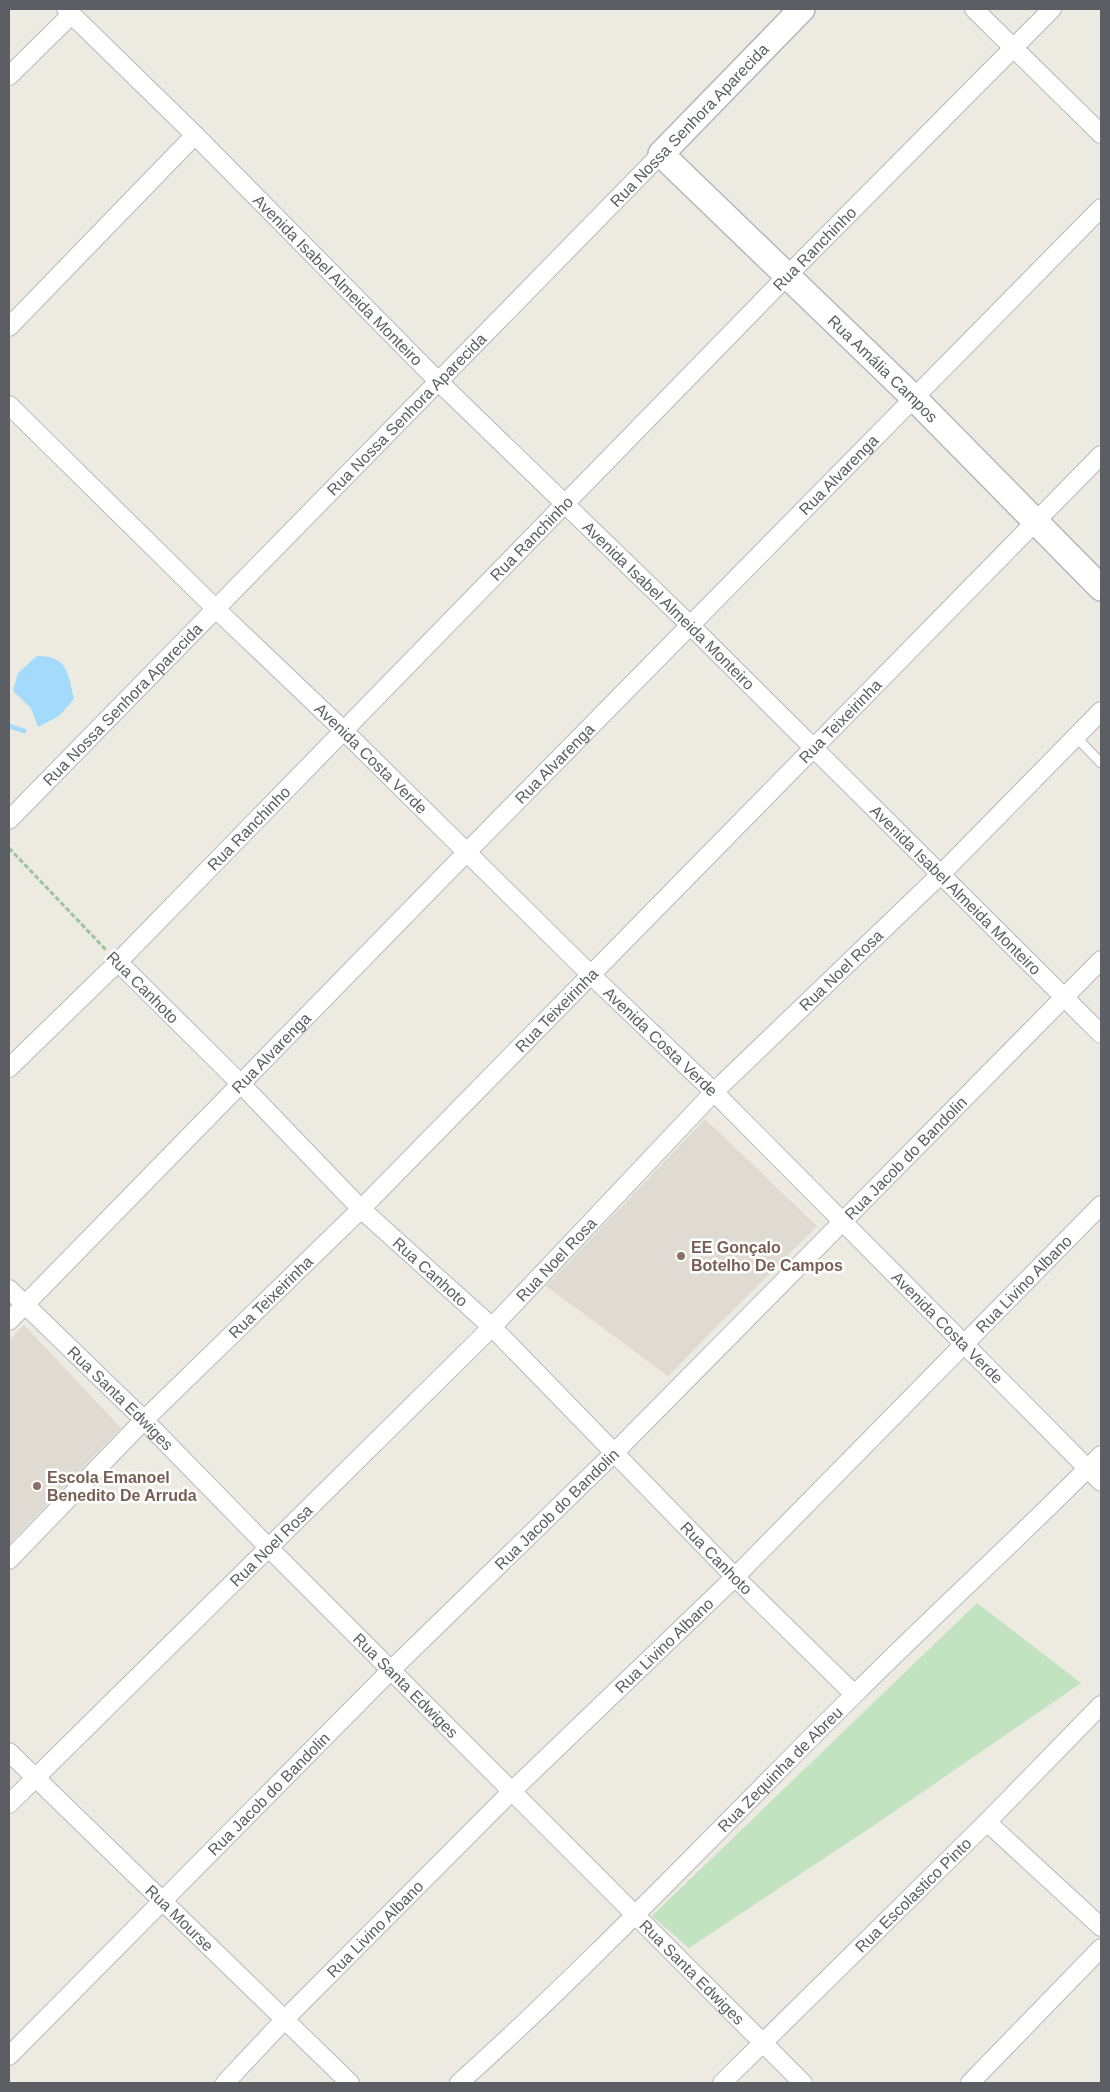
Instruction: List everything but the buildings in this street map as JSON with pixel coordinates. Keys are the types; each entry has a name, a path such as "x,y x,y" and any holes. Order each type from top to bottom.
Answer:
{"street":[{"name":"Rua Nossa Senhora Aparecida","path":"9,820 214,608 439,382 802,9"},
{"path":"974,9 1101,134"},
{"name":"Rua Ranchinho","path":"9,1068 118,962 787,276 1052,9"},
{"path":"9,76 69,12"},
{"name":"Avenida Isabel Almeida Monteiro","path":"69,12 195,135 439,382 691,626 1101,1034"},
{"path":"9,327 195,135"},
{"name":"Rua Amália Campos","path":"661,154 914,398 1101,588"},
{"name":"Rua Alvarenga","path":"9,1321 467,852 1101,208"},
{"name":"Avenida Costa Verde","path":"9,405 214,608 344,731 590,974 714,1092 1101,1482"},
{"name":"Rua Teixeirinha","path":"9,1560 144,1420 361,1209 1101,455"},
{"name":"Rua Noel Rosa","path":"9,1804 34,1777 492,1327 714,1092 941,874 1101,712"},
{"name":"Rua Jacob do Bandolin","path":"9,2056 391,1670 614,1453 1101,960"},
{"name":"Rua Canhoto","path":"118,962 241,1084 361,1209 492,1327 736,1577 854,1694"},
{"name":"Rua Livino Albano","path":"224,2083 285,2019 512,1792 736,1577 1101,1205"},
{"name":"Rua Santa Edwiges","path":"9,1289 144,1420 268,1547 803,2083"},
{"name":"Rua Zequinha de Abreu","path":"460,2083 527,2022 636,1915 854,1694 1101,1455"},
{"name":"Rua Escolastico Pinto","path":"722,2083 987,1822 1101,1705"},
{"name":"Rua Mourse","path":"9,1752 350,2083"},
{"path":"987,1822 1101,1927"},
{"path":"970,2083 1101,1948"}],"lane":[{"path":"1076,737 1101,764"}],"path":[{"name":"Rua Canhoto","path":"9,848 118,962"}],"shaded area":[{"name":"EE Gonçalo Botelho De Campos","path":"705,1119 817,1226 668,1376 546,1286"},
{"name":"Escola Emanoel Benedito De Arruda","path":"24,1325 121,1428 9,1544 9,1341"}],"green space":[{"path":"977,1603 1081,1683 879,1822 689,1948 652,1916"}],"water":[{"path":"37,656 55,659 61,663 68,674 74,699 59,716 38,727 31,708 13,691 18,673"}],"waterway":[{"path":"9,726 24,731"}],"place":[{"name":"EE Gonçalo Botelho De Campos","path":"681,1256"},
{"name":"Escola Emanoel Benedito De Arruda","path":"37,1486"}]}
